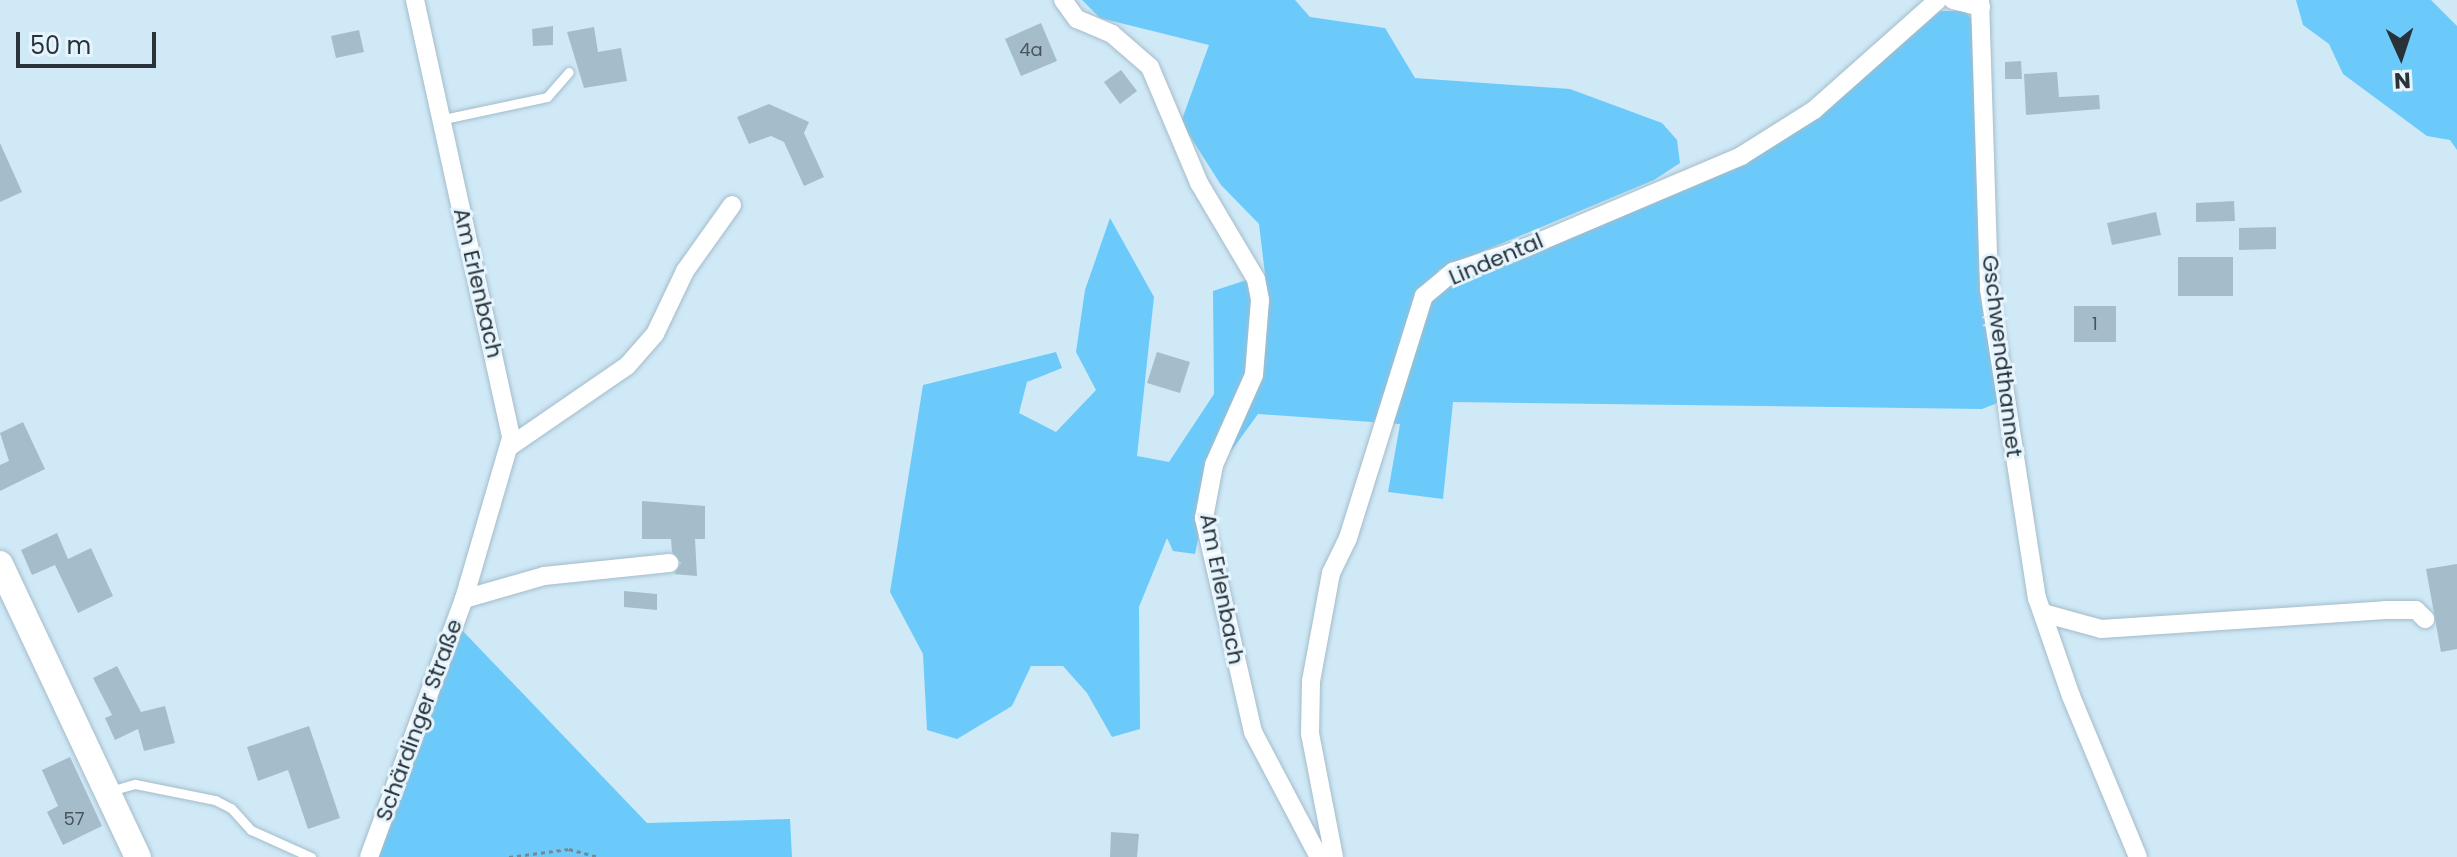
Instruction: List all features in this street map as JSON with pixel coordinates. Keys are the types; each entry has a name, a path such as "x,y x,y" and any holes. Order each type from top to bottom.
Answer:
{"main road":[{"path":"0,564 107,792 132,856"}],"street":[{"name":"Am Erlenbach","path":"415,0 439,120 493,345 509,447 464,599"},
{"name":"Am Erlenbach","path":"1063,0 1077,19 1112,34 1150,67 1199,183 1256,279 1260,300 1254,375 1214,465 1204,518 1253,732 1319,857"},
{"name":"Lindental","path":"1334,857 1310,734 1311,681 1331,573 1348,538 1424,296 1453,272 1741,156 1814,110 1938,0"},
{"path":"1953,0 1981,4"},
{"name":"Gschwendthannet","path":"1981,4 1989,289 2043,613 2071,696 2138,857"},
{"path":"509,447 627,366 655,334 685,271 732,205"},
{"name":"Schärdinger Straße","path":"369,857 464,599 544,576 669,563"},
{"path":"2043,613 2101,629 2385,610 2416,610 2425,619"}],"lane":[{"path":"439,120 547,97 569,72"},
{"path":"107,792 135,784 215,800 231,808 251,830 311,857"}],"path":[{"path":"509,857 569,849 599,857"}],"shaded area":[{"path":"1082,0 1295,0 1310,17 1385,28 1415,78 1570,89 1662,123 1677,140 1680,163 1654,180 1438,270 1450,286 1744,164 1819,117 1940,11 1965,11 1975,23 2000,402 1982,409 1453,402 1443,499 1388,492 1400,424 1258,414 1210,480 1195,554 1173,551 1167,538 1139,607 1140,729 1112,737 1087,693 1063,666 1031,666 1012,706 957,739 927,730 923,654 890,592 923,385 1056,352 1062,368 1027,382 1019,413 1056,432 1096,390 1076,352 1085,290 1110,218 1154,297 1137,456 1169,462 1214,394 1213,291 1265,274 1259,224 1221,185 1181,122 1209,45 1100,18"},
{"path":"2296,0 2431,0 2457,26 2457,150 2450,140 2427,136 2343,74 2329,44 2303,25"},
{"path":"458,626 647,823 790,819 792,857 377,857"}],"building":[{"path":"1041,23 1057,61 1021,76 1005,39"},
{"path":"553,26 553,45 533,46 532,29"},
{"path":"594,27 598,52 621,48 627,81 584,88 567,32"},
{"path":"359,30 364,52 336,58 331,36"},
{"path":"2021,61 2022,79 2005,79 2005,62"},
{"path":"1121,70 1137,91 1120,104 1104,82"},
{"path":"2057,72 2059,97 2099,95 2100,109 2026,115 2024,74"},
{"path":"769,104 809,122 804,133 824,177 804,186 784,142 771,136 749,144 737,117"},
{"path":"0,143 22,192 0,202"},
{"path":"2234,201 2235,221 2196,222 2196,203"},
{"path":"2156,212 2161,235 2112,245 2107,223"},
{"path":"2276,227 2276,249 2239,250 2239,228"},
{"path":"2178,257 2233,257 2233,296 2178,296"},
{"path":"2074,306 2116,306 2116,342 2074,342"},
{"path":"1157,352 1190,362 1180,393 1147,383"},
{"path":"23,422 45,469 0,491 0,465 9,461 0,433"},
{"path":"642,501 705,506 705,539 695,539 697,576 674,574 681,563 672,552 671,539 642,539"},
{"path":"57,533 68,559 91,548 113,596 78,613 55,565 32,575 21,550"},
{"path":"2457,564 2457,649 2441,652 2426,569"},
{"path":"624,591 657,594 657,610 624,607"},
{"path":"117,666 141,712 165,706 175,743 144,751 138,729 115,740 105,718 112,715 93,678"},
{"path":"309,726 340,818 308,829 288,770 258,781 247,747"},
{"path":"70,757 102,826 63,845 47,812 58,806 42,770"},
{"path":"1111,832 1139,834 1137,857 1110,857"}]}
